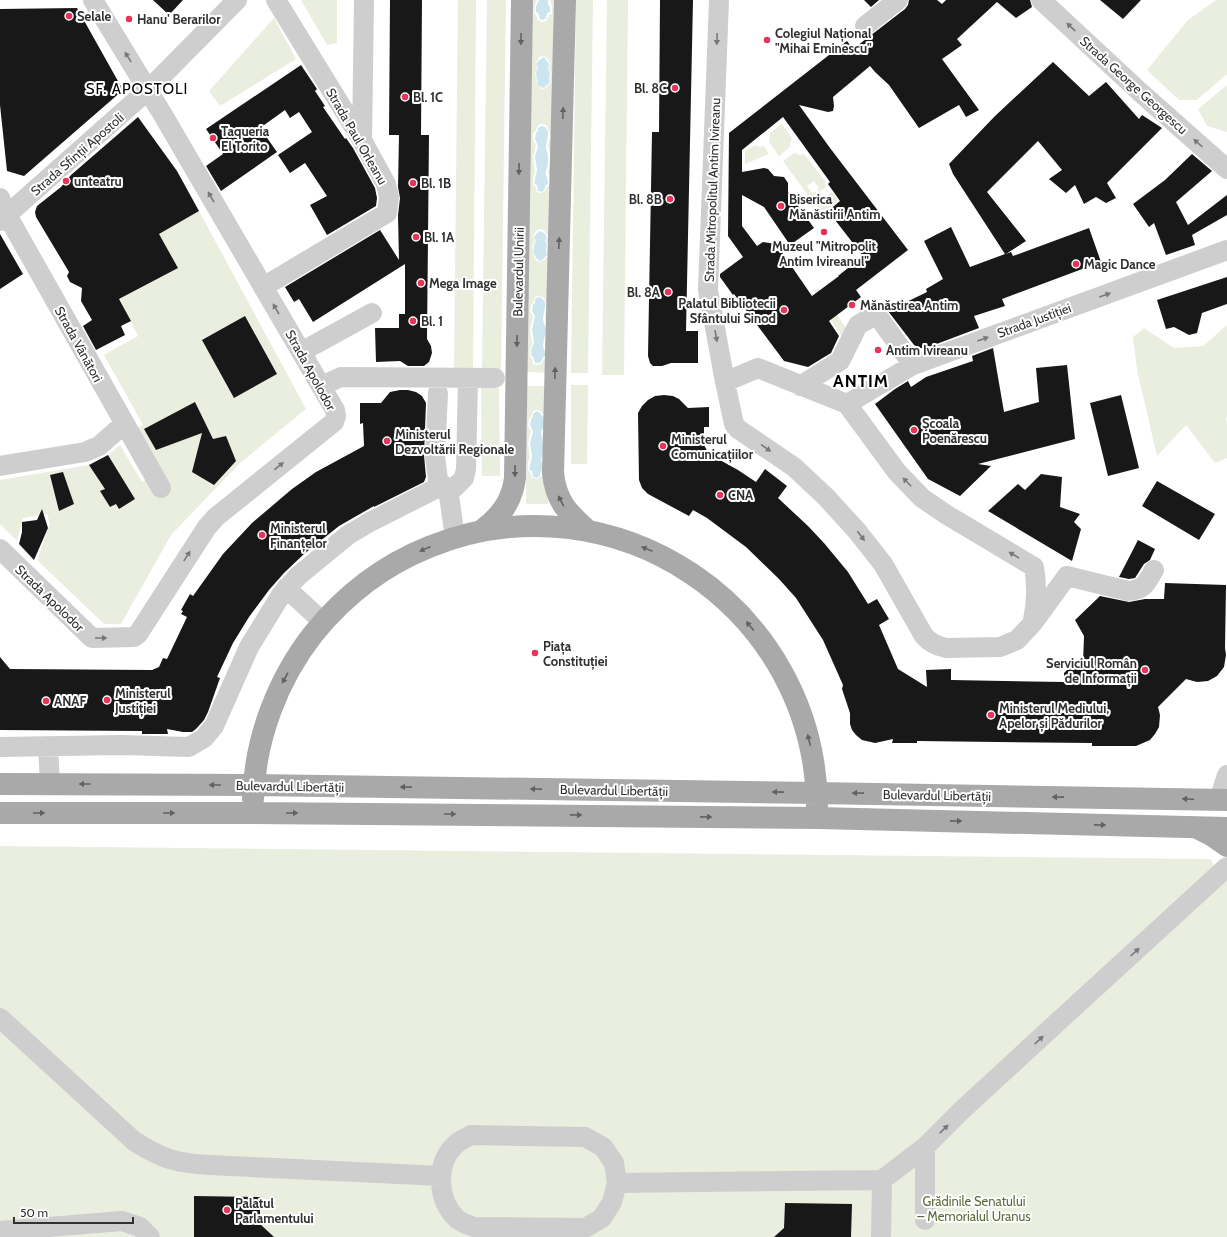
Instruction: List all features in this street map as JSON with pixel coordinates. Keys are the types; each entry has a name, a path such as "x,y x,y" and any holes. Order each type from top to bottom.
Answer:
{"main road":[{"name":"Bulevardul Unirii","path":"481,531 494,521 507,505 514,487 515,478 522,0"},
{"path":"565,0 553,474 557,493 562,505 586,530"},
{"path":"253,813 254,786 260,748 274,703 282,684 296,658 324,622 342,602 390,566 412,554 456,538 481,531 510,527 534,526 586,530 629,542 660,555 682,567 713,589 736,610 751,626 779,666 790,686 799,708 806,728 813,757 818,818"},
{"name":"Bulevardul Libertății","path":"0,784 817,792 1223,800"},
{"name":"Bulevardul Libertății","path":"0,813 253,813 818,818 1227,828"},
{"path":"1196,827 1227,846"}],"street":[{"name":"Strada Apolodor","path":"0,549 92,638 134,637 138,634 207,527 216,518 334,422 336,416 335,410 148,90 92,0"},
{"name":"Strada Sfinții Apostoli","path":"2,211 148,90 237,0"},
{"name":"Strada Paul Orleanu","path":"263,287 387,213 389,197 386,184 362,140 276,0"},
{"path":"362,140 364,0"},
{"name":"Strada Mitropolitul Antim Ivireanu","path":"719,0 708,290 734,424 738,429 794,467 826,497 857,530 882,564 924,636 938,646 946,648 1000,647 1017,640 1032,624 1067,576"},
{"path":"865,26 898,0"},
{"name":"Strada George Georgescu","path":"1041,0 1140,92 1227,169"},
{"name":"Strada Vânători","path":"2,211 160,488"},
{"name":"Strada Justiției","path":"847,404 913,365 1227,250"},
{"path":"301,352 372,313"},
{"path":"800,386 840,361 858,325 872,317 879,318 913,365"},
{"path":"725,382 758,368 847,404 897,472 922,498 947,515 1034,567 1128,591 1136,590 1144,586 1154,570"},
{"path":"321,386 341,377 495,378"},
{"path":"0,747 122,745 189,747 204,738 214,726 249,647 267,615 286,588 298,576 348,535 370,522 446,487 454,488 464,478 466,469 468,379"},
{"path":"438,393 435,456 438,480 446,487 456,538"},
{"path":"0,466 85,452 99,446 124,424"},
{"path":"1032,624 1036,607 1037,582 1034,567"},
{"path":"286,588 324,622"},
{"path":"48,746 50,785"},
{"path":"1223,800 1227,775"},
{"path":"617,1183 882,1180 925,1147 961,1111 1227,867"},
{"path":"0,1018 128,1136 152,1152 169,1160 187,1164 441,1176"},
{"path":"472,1135 585,1137 603,1146 614,1163 617,1183 612,1202 602,1218 585,1228 474,1227 457,1219 446,1204 442,1190 441,1176 445,1158 456,1144 472,1135"},
{"path":"925,1147 925,1220"},
{"path":"881,1237 882,1180"},
{"path":"0,1231 122,1221 140,1227 150,1237"}],"green space":[{"path":"301,0 337,0 337,43 327,45"},
{"path":"458,0 476,0 473,368 454,368"},
{"path":"487,0 506,0 501,369 482,368"},
{"path":"532,0 537,0 534,14 538,20 542,22 546,21 549,15 552,14 550,0 554,0 549,373 527,372","holes":["539,57 546,57 550,63 549,68 551,73 551,82 546,88 542,89 536,81 537,77 535,74 537,68 536,63","540,124 546,125 550,137 548,145 551,158 550,168 548,171 550,185 544,192 540,193 537,192 535,186 533,185 533,177 535,172 533,157 536,145 533,140 533,133 536,131","540,229 544,230 548,236 546,241 549,244 547,250 548,256 543,261 539,262 534,258 532,247 535,241 533,237 536,231","535,297 543,297 547,308 545,318 547,322 545,345 547,357 539,365 533,364 532,358 530,357 530,349 532,344 530,329 533,317 530,312 531,304 533,303"]},
{"path":"576,0 593,0 588,373 571,373"},
{"path":"607,0 628,0 624,375 602,375"},
{"path":"1216,0 1227,0 1227,74 1197,100 1179,100 1147,70 1188,20"},
{"path":"274,18 296,59 220,106 209,91"},
{"path":"1227,85 1227,132 1207,126 1198,109"},
{"path":"782,124 792,138 790,147 779,156 769,142 770,133"},
{"path":"755,145 760,147 764,146 769,154 745,164 745,151"},
{"path":"794,153 800,155 804,154 825,181 826,187 819,192 817,190 819,188 814,181 807,186 812,193 815,191 817,194 810,198 783,161"},
{"path":"832,192 839,201 826,210 830,216 826,218 816,204"},
{"path":"199,211 306,409 240,463 171,535 121,624 104,624 37,560 50,524 47,514 23,518 17,541 0,524 0,480 89,465 107,489 101,491 110,507 116,504 119,509 135,499 108,455 120,445 142,482 156,473 133,430 143,425 104,355 138,336 120,299 178,268 159,234"},
{"path":"819,288 848,331 844,340 814,295 816,294 814,291"},
{"path":"1227,325 1227,458 1215,463 1186,425 1157,456 1137,370 1133,337 1144,328 1174,348 1203,346"},
{"path":"571,385 588,385 587,464 571,464"},
{"path":"527,386 549,386 548,504 526,504","holes":["533,411 541,411 546,418 542,476 537,479 532,478 530,472 528,471 528,463 530,458 528,443 531,431 528,426 529,419"]},
{"path":"481,388 499,388 500,476 482,476"},
{"name":"Grădinile Senatului – Memorialul Uranus","path":"0,846 1211,859 1218,875 1227,881 1227,1237 0,1237"}],"water":[{"path":"539,0 548,0 548,5 550,7 550,12 547,13 546,18 543,20 540,19 538,13 536,12 536,6"},
{"path":"544,57 549,64 548,68 550,73 550,82 544,88 538,85 536,72 538,68 536,64"},
{"path":"542,126 547,129 548,132 546,147 548,164 546,173 548,184 542,192 538,191 537,185 534,184 537,170 535,157 538,146 535,139 538,128"},
{"path":"539,231 544,233 547,237 545,241 547,244 547,255 541,261 536,258 534,249 536,241 534,237"},
{"path":"539,297 545,304 543,319 546,331 543,347 545,356 541,362 535,363 531,355 534,342 532,329 535,316 532,311 535,299"},
{"path":"537,411 544,418 544,426 541,432 544,447 541,461 543,470 537,478 533,477 532,471 529,470 532,456 530,443 533,432 530,425 533,414"}],"building":[{"path":"153,0 183,0 169,15"},
{"path":"390,0 422,0 421,135 429,135 427,339 431,346 432,353 429,362 424,366 408,366 400,361 376,362 375,328 399,328 399,314 405,314 405,264 313,322 299,299 294,302 285,287 380,230 399,260 399,135 389,135"},
{"path":"660,0 693,0 686,331 698,331 698,363 671,363 662,366 653,366 650,363 648,356 652,132 659,132"},
{"path":"864,0 879,0 871,7"},
{"path":"909,0 937,0 942,4 946,0 1030,0 1032,7 1016,18 997,2 957,39 962,45 942,59 979,110 966,117 959,105 919,128 889,85 870,66 833,97 833,111 828,112 799,105 908,250 856,290 861,297 829,321 839,336 831,353 808,367 784,361 720,277 720,274 743,257 728,236 729,133 847,41 853,49 905,9","holes":["783,117 830,182 828,184 840,201 828,211 863,256 812,296 781,251 789,246 763,242 757,246 742,226 742,195 764,207 790,245 814,228 788,192 788,183 784,177 774,176 768,169 764,168 742,172 742,150"]},
{"path":"1100,0 1141,0 1123,19"},
{"path":"77,8 123,90 24,176 7,171 0,105 0,9"},
{"path":"1053,62 1089,96 1106,82 1139,119 1142,115 1162,128 1107,183 1116,198 1106,203 1096,197 1084,204 1075,185 1066,193 1049,179 1062,170 1038,141 987,192 1026,241 1006,254 1011,252 1013,256 1089,228 1101,262 1002,299 1005,306 974,316 979,328 926,348 920,348 914,345 888,311 927,292 926,289 943,279 924,241 951,227 970,267 1005,254 953,174 949,164 995,116"},
{"path":"301,65 317,89 315,91 325,106 323,107 353,148 375,188 377,198 376,206 327,235 310,205 327,196 305,163 290,173 278,155 312,132 299,112 290,118 285,110 260,128 277,152 221,191 206,166 223,154 206,129"},
{"path":"138,117 177,171 199,211 159,234 178,268 119,299 131,321 121,326 125,335 96,350 83,326 92,320 81,301 82,288 70,282 67,276 69,272 36,217 35,212 37,206 61,187 71,175"},
{"path":"1192,154 1212,171 1176,202 1188,225 1227,195 1227,215 1192,235 1195,245 1166,255 1154,223 1149,227 1133,204 1165,180"},
{"path":"0,234 23,274 0,289"},
{"path":"1227,277 1227,304 1202,313 1197,333 1189,335 1174,327 1166,329 1157,300"},
{"path":"245,316 277,374 234,398 202,340"},
{"path":"993,348 1004,412 1039,402 1036,368 1067,365 1075,439 978,464 991,466 960,496 928,479 875,404 908,381 911,387 926,377 973,361 972,356"},
{"path":"400,390 416,392 422,396 426,403 424,455 426,477 424,482 374,506 339,526 304,554 284,573 249,617 233,643 217,677 220,678 208,712 204,720 196,729 192,732 183,732 167,729 168,734 142,734 142,731 0,730 0,657 10,669 152,670 159,667 163,658 167,659 187,617 181,614 183,611 181,610 190,594 193,596 223,554 252,523 292,489 316,472 364,446 363,423 360,424 360,403 381,403 390,392"},
{"path":"1121,395 1139,468 1108,476 1090,403"},
{"path":"655,396 673,396 679,399 688,408 709,407 709,427 704,427 704,445 709,454 756,482 765,469 787,486 778,498 824,543 848,572 868,604 877,599 889,619 879,625 898,669 927,687 926,670 951,669 951,680 1064,682 1064,673 1073,664 1083,663 1084,636 1075,620 1100,596 1129,602 1145,599 1164,599 1165,583 1226,585 1226,655 1224,667 1217,676 1208,681 1197,682 1186,679 1158,707 1160,715 1159,727 1155,734 1150,740 1136,746 1092,746 1092,743 917,741 917,743 892,743 893,739 875,743 862,740 852,730 850,724 850,713 842,689 843,685 823,640 796,598 746,547 707,518 693,510 689,516 648,494 642,488 639,480 638,413 648,400"},
{"path":"195,402 213,439 226,436 236,461 214,485 192,472 202,433 156,450 144,429"},
{"path":"108,455 135,499 119,509 116,504 110,507 100,491 105,489 89,465"},
{"path":"63,472 74,504 59,511 50,475"},
{"path":"1041,474 1062,477 1060,507 1080,514 1074,522 1081,529 1072,561 988,511 1018,484 1025,490"},
{"path":"1157,481 1215,514 1199,540 1142,506"},
{"path":"42,509 48,528 34,560 19,544 22,532 22,522 37,520"},
{"path":"1138,540 1155,549 1150,560 1144,564 1135,578 1129,579 1119,577"},
{"name":"Palatul Parlamentului","path":"194,1196 260,1197 260,1224 274,1237 194,1237"},
{"path":"785,1203 852,1204 851,1237 774,1237 784,1228"}],"place":[{"name":"Selale","path":"69,16"},
{"name":"Hanu' Berarilor","path":"129,19"},
{"name":"Colegiul Național \"Mihai Eminescu\"","path":"767,40"},
{"name":"Bl. 8C","path":"675,88"},
{"name":"Bl. 1C","path":"405,97"},
{"name":"Taqueria El Torito","path":"213,138"},
{"name":"unteatru","path":"66,181"},
{"name":"Bl. 1B","path":"413,183"},
{"name":"Bl. 8B","path":"670,199"},
{"name":"Biserica Mănăstirii Antim","path":"781,206"},
{"name":"Muzeul \"Mitropolit Antim Ivireanul\"","path":"824,232"},
{"name":"Bl. 1A","path":"416,237"},
{"name":"Magic Dance","path":"1076,264"},
{"name":"Mega Image","path":"421,283"},
{"name":"Bl. 8A","path":"668,292"},
{"name":"Mănăstirea Antim","path":"852,305"},
{"name":"Palatul Bibliotecii Sfântului Sinod","path":"784,310"},
{"name":"Bl. 1","path":"413,321"},
{"name":"Antim Ivireanu","path":"878,350"},
{"name":"Şcoala Poenărescu","path":"914,430"},
{"name":"Ministerul Dezvoltării Regionale","path":"387,441"},
{"name":"Ministerul Comunicațiilor","path":"663,446"},
{"name":"CNA","path":"720,495"},
{"name":"Ministerul Finanțelor","path":"262,535"},
{"name":"Piața Constituției","path":"535,653"},
{"name":"Serviciul Român de Informații","path":"1145,670"},
{"name":"Ministerul Justiției","path":"107,700"},
{"name":"ANAF","path":"46,701"},
{"name":"Ministerul Mediului, Apelor și Pădurilor","path":"991,715"},
{"name":"Palatul Parlamentului","path":"227,1210"}],"district":[{"name":"SF. APOSTOLI","path":"137,89"},
{"name":"ANTIM","path":"861,381"}]}
